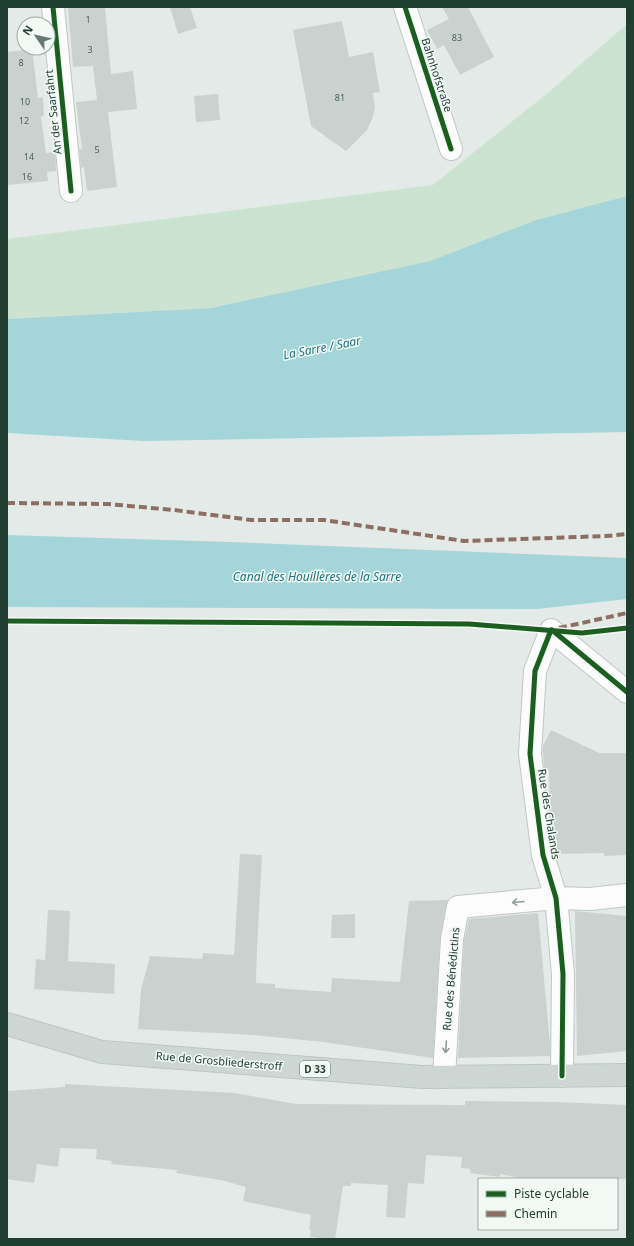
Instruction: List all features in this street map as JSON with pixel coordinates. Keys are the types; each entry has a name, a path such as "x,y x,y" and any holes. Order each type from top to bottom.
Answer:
{"main road":[{"name":"Rue de Grosbliederstroff","path":"7,1024 102,1052 422,1077 627,1075"}],"street":[{"name":"An der Saarfahrt","path":"53,7 71,192"},
{"name":"Bahnhofstraße","path":"404,7 451,149"},
{"name":"Rue des Chalands","path":"562,1076 563,974 560,933 556,898 543,855 530,754 534,671 551,630 627,692"},
{"path":"556,898 590,899 627,895"},
{"name":"Rue des Bénédictins","path":"444,1077 452,939 458,908 556,898"}],"green space":[{"path":"627,24 627,196 536,220 430,261 211,308 7,319 7,239 433,185 549,92"}],"water":[{"name":"La Sarre / Saar","path":"627,196 627,432 144,441 7,433 7,319 211,308 430,261 536,220"},
{"name":"Canal des Houillères de la Sarre","path":"7,535 230,542 627,558 627,599 537,609 7,607"}],"building":[{"path":"68,7 105,7 111,74 133,71 137,109 108,112 117,187 87,191 84,167 81,168 79,149 82,149 76,102 97,100 93,66 73,67"},
{"path":"170,7 190,7 197,28 178,34"},
{"path":"442,7 468,7 494,57 460,75 444,45 437,49 427,30 449,19"},
{"path":"342,21 349,57 373,52 380,92 373,93 375,108 367,130 346,151 311,126 293,30"},
{"path":"16,51 16,56 33,56 38,98 43,97 44,116 41,117 46,153 55,152 56,171 47,172 48,181 7,185 7,52"},
{"path":"218,94 220,120 196,122 194,96"},
{"path":"551,730 599,753 627,753 627,855 604,856 604,853 556,854 550,813 549,770 544,768 543,754 543,746"},
{"path":"240,854 262,855 256,983 275,984 275,988 331,992 332,978 400,982 409,901 448,900 440,938 433,1058 323,1042 254,1035 138,1029 141,990 150,956 202,959 203,953 234,955"},
{"path":"48,910 70,911 68,961 115,964 114,994 34,989 36,959 45,960"},
{"path":"575,911 627,916 627,1051 577,1056"},
{"path":"538,913 550,1056 458,1058 464,941 469,919"},
{"path":"355,914 355,938 331,938 332,915"},
{"path":"65,1084 235,1093 296,1104 465,1105 465,1101 557,1102 627,1105 627,1179 520,1178 500,1174 500,1177 470,1173 471,1169 461,1168 462,1157 426,1155 424,1184 408,1183 405,1218 386,1217 388,1185 351,1183 351,1186 343,1186 335,1239 330,1239 310,1237 311,1230 309,1230 311,1215 243,1201 246,1187 221,1180 176,1173 177,1170 111,1164 112,1161 96,1159 97,1149 60,1148 58,1167 37,1164 34,1183 7,1179 7,1091 65,1087"}],"marked path":[{"path":"7,503 108,504 174,510 251,520 324,520 464,541 627,534"},
{"path":"559,628 627,613"}],"cycle path":[{"path":"53,7 71,191"},
{"path":"405,7 451,149"},
{"path":"7,621 469,624 582,633 627,628"},
{"path":"551,630 535,671 530,754 543,855 556,898 563,974 562,1076"},
{"path":"552,630 627,692"}]}
